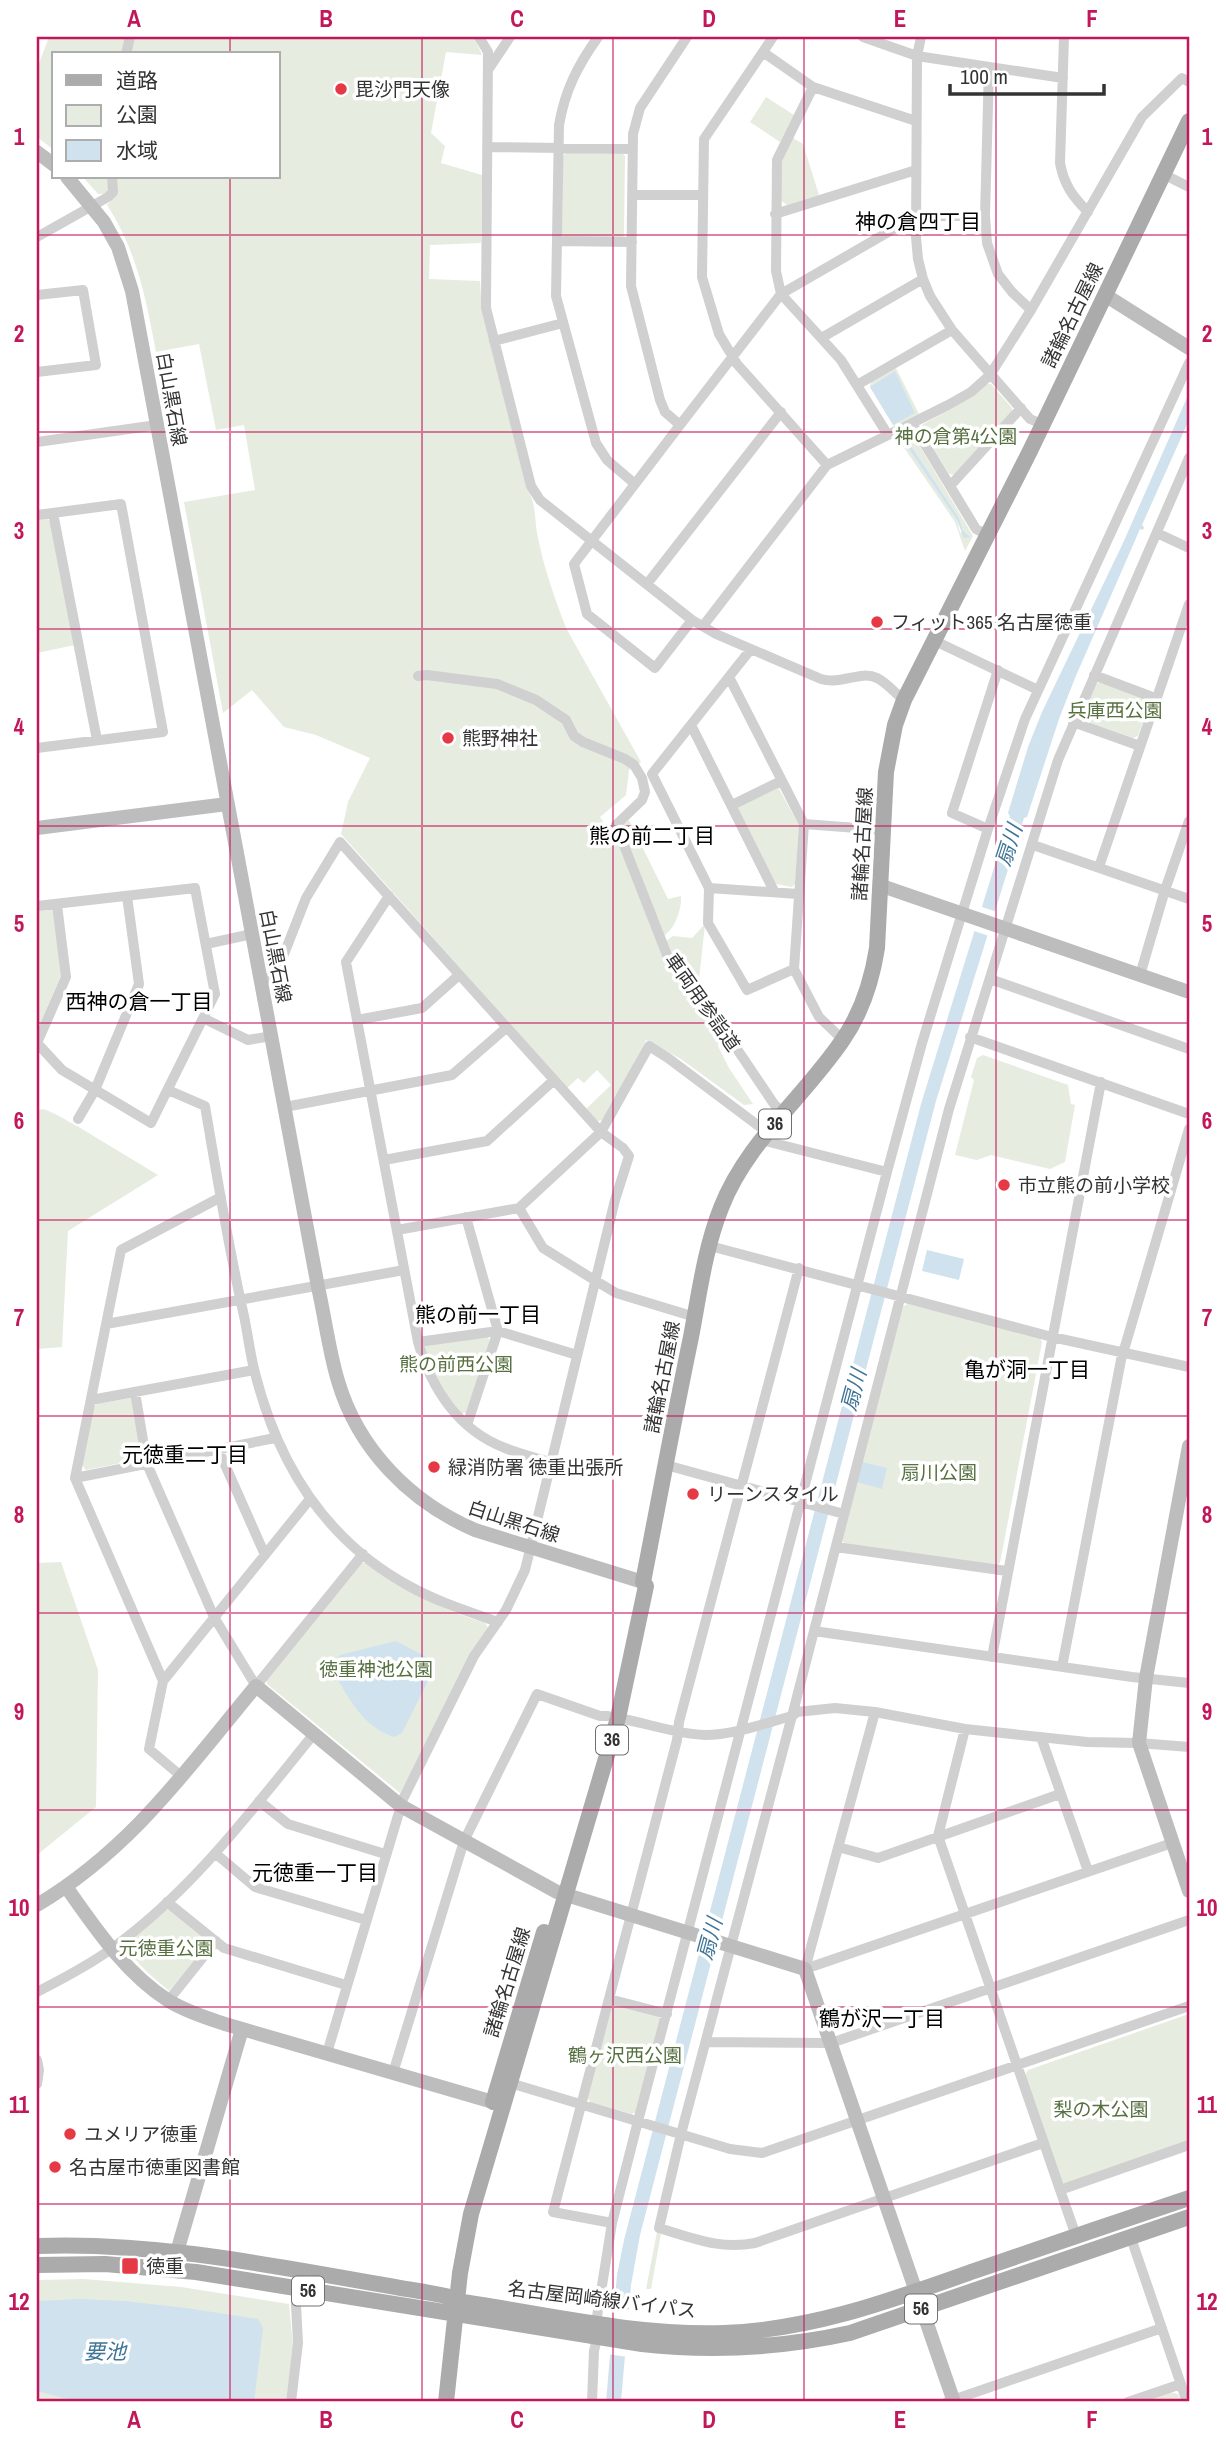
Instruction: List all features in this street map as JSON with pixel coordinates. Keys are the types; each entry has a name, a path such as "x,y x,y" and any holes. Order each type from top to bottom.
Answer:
{"main road":[{"name":"諸輪名古屋線","path":"436,2402 451,2306 471,2214 613,1717 637,1585 643,1582 710,1246 724,1201 738,1172 843,1040 866,993 875,960 882,886 889,749 904,700 988,535 1189,121"},
{"name":"諸輪名古屋線","path":"446,2402 457,2232 493,2102 562,1894"},
{"name":"名古屋岡崎線バイパス","path":"642,2337 764,2330 822,2321 916,2292 1189,2198"},
{"name":"名古屋岡崎線バイパス","path":"37,2246 176,2252 451,2306 642,2337 682,2348 767,2347 850,2333 1189,2217"},
{"name":"名古屋岡崎線バイパス","path":"37,2265 105,2264 172,2270 298,2289 451,2306"}],"street":[{"path":"479,37 488,52 485,294 494,341 531,486 540,500 692,621 830,682 863,676 876,678 904,700"},
{"path":"488,70 510,37"},
{"path":"598,37 580,62 567,90 561,113 556,296 596,443 607,460 635,484"},
{"path":"680,425 665,412 660,400 631,286 633,149 635,123 640,108 687,37"},
{"path":"773,37 704,139 702,277 719,334 733,356 828,465"},
{"path":"863,37 917,56 1063,78"},
{"path":"921,37 917,56 916,237 923,279 941,315 952,330 1030,419 1042,424"},
{"path":"1064,37 1060,163 1070,193 1088,212"},
{"path":"763,52 813,88 916,121"},
{"path":"989,67 985,216 987,243 998,274 1031,310"},
{"path":"703,626 828,465 961,398 990,374 1031,310 1142,117 1182,78 1189,82"},
{"path":"813,88 777,160 774,257 781,294 823,337 841,360 888,435"},
{"path":"487,146 633,149"},
{"path":"37,152 52,163"},
{"path":"775,214 916,170"},
{"path":"1163,174 1189,187"},
{"name":"白山黒石線","path":"68,178 104,222 118,247 132,291 318,1287 338,1381 355,1422 370,1448 413,1493 449,1519 475,1530 643,1582"},
{"path":"37,237 108,197 113,192 112,178"},
{"path":"633,195 703,195"},
{"path":"692,621 655,668 587,614 574,564 781,294 916,216 985,216"},
{"path":"557,241 632,242"},
{"path":"823,337 923,279"},
{"path":"37,295 83,290 96,365 37,372"},
{"path":"1105,295 1189,348"},
{"path":"494,341 563,323"},
{"path":"857,385 952,330"},
{"path":"592,2402 594,2351 599,2331 612,2223 667,2014 694,1935 741,1729 802,1501 864,1286 887,1172 922,1043 969,915 988,829 1025,719 1189,363"},
{"path":"950,486 1021,408"},
{"path":"647,584 781,412"},
{"path":"912,423 976,529 988,535"},
{"path":"37,442 157,425"},
{"path":"1044,2143 762,2241 735,2247 718,2245 659,2228 705,2042 725,1944 792,1716 949,1109 990,979 999,925 1033,845 1058,760 1073,722 1189,458"},
{"path":"37,515 121,504 163,732 37,748"},
{"path":"53,513 97,740"},
{"path":"1157,533 1189,548"},
{"path":"1099,867 1155,698 1186,621 1189,604"},
{"path":"935,640 1038,690"},
{"path":"751,649 652,774 709,888 708,923 747,990 794,970"},
{"path":"988,829 952,813 998,670"},
{"path":"1094,675 1155,698"},
{"name":"車両用参詣道","path":"418,676 497,684 536,700 566,720 575,736 592,747 634,765 642,778 645,792 642,800 616,825 667,954 671,963 712,1012 774,1104 784,1114"},
{"path":"729,677 804,824 794,970 819,1017 843,1040"},
{"path":"1073,722 1140,746"},
{"path":"691,725 774,891"},
{"path":"732,805 781,781"},
{"path":"37,828 227,804"},
{"path":"1140,975 1189,821"},
{"path":"804,824 883,830"},
{"path":"262,979 275,977 306,898 340,842 601,1132 624,1148 629,1156 615,1200 525,1570 506,1610 474,1656 401,1806 327,2053"},
{"path":"1033,845 1189,899"},
{"path":"882,886 1189,992"},
{"path":"37,906 195,888 215,994 151,1123 62,1070 37,1043 66,977 57,905"},
{"path":"709,888 798,894"},
{"path":"78,1119 95,1090 139,984 127,896"},
{"path":"389,896 346,962 425,1368 445,1403 467,1425 502,1447 552,1464"},
{"path":"206,944 252,934"},
{"path":"357,1020 422,1008 458,975"},
{"path":"990,979 1189,1049"},
{"path":"203,1018 248,1040 272,1036"},
{"path":"285,1107 453,1075 506,1028"},
{"path":"970,1037 1189,1114"},
{"path":"397,1230 519,1208 601,1132 649,1046 668,1058 765,1136 887,1172"},
{"path":"384,1160 487,1141 554,1080"},
{"path":"992,1657 1101,1083"},
{"path":"168,1090 205,1106 254,1370 275,1438 310,1499 335,1529 363,1554 407,1585 457,1609 498,1622"},
{"path":"1062,1667 1122,1353 1189,1129"},
{"path":"1177,1167 1189,1171"},
{"path":"163,1681 75,1478 121,1250 221,1197"},
{"path":"519,1208 543,1248 596,1281 616,1293 695,1317"},
{"path":"466,1217 498,1331 467,1425"},
{"path":"710,1246 1052,1336 1189,1367"},
{"path":"612,2223 553,2212 799,1268"},
{"path":"106,1324 404,1270"},
{"path":"418,1342 498,1331 577,1356"},
{"path":"91,1400 254,1370"},
{"path":"135,1392 147,1464 214,1617 256,1686 401,1806 562,1894 805,1969 1172,1843"},
{"path":"75,1478 275,1438"},
{"path":"1189,1446 1146,1678 1139,1743 1189,1891"},
{"path":"218,1449 265,1555"},
{"path":"666,1465 844,1514"},
{"path":"181,1776 149,1749 163,1681 310,1499"},
{"path":"836,1547 1007,1571"},
{"path":"37,1905 67,1888 92,1869 134,1831 363,1554"},
{"path":"814,1631 1189,1683"},
{"path":"393,2073 464,1841 537,1693 600,1716 706,1735 741,1729 797,1713 835,1708 875,1712 965,1729 1087,1742 1189,1747"},
{"path":"875,1712 805,1969 922,2309 951,2402 1162,2328"},
{"path":"965,1729 938,1836 1076,2236"},
{"path":"37,1992 111,1949 167,1902 215,1853 313,1735"},
{"path":"1041,1737 1088,1871"},
{"path":"838,1847 878,1858 1060,1794"},
{"path":"259,1801 288,1824 385,1854"},
{"path":"215,1853 255,1887 366,1920"},
{"path":"67,1888 111,1949 168,2001 190,2012 242,2029 493,2102"},
{"path":"167,1902 224,1948 346,1985"},
{"path":"705,2042 831,2043 1189,1920"},
{"path":"168,2001 216,1941"},
{"path":"609,1999 667,2014"},
{"path":"510,2083 730,2149 762,2152 1189,2006"},
{"path":"172,2270 242,2029"},
{"path":"37,2060 37,2084"},
{"path":"1060,2190 1189,2145"},
{"path":"1131,2238 1187,2402"},
{"path":"291,2402 298,2343 298,2289"},
{"path":"1128,2402 1181,2384"}],"green space":[{"path":"49,37 126,37 122,52 52,52 52,148 37,137 37,69"},
{"path":"134,37 475,39 482,55 446,52 431,133 445,146 441,163 482,175 481,243 430,245 429,279 480,281 482,312 533,502 540,549 554,595 566,628 641,762 629,770 626,795 600,817 610,833 629,820 668,899 681,896 679,912 672,928 665,935 666,941 673,936 692,938 705,924 697,997 719,1032 718,1046 729,1068 753,1104 744,1105 681,1059 646,1040 604,1120 597,1121 586,1109 611,1085 597,1070 584,1083 578,1078 567,1088 341,834 348,802 370,758 316,735 284,727 252,690 223,713 184,502 255,490 244,425 216,430 199,344 156,352 144,294 133,258 107,205 111,201 116,178 280,178 280,52 130,52"},
{"path":"766,97 794,115 780,142 750,122"},
{"path":"793,138 803,144 819,195 787,205 780,200 781,162"},
{"path":"567,152 622,153 625,156 624,236 620,239 565,238 562,235 563,156"},
{"path":"84,178 107,178 109,190 106,194 98,194"},
{"path":"896,368 919,414 894,426 870,387 871,382"},
{"name":"神の倉第4公園","path":"986,384 991,384 1012,408 1012,413 956,475 949,474 921,428 923,424 951,409"},
{"path":"907,431 912,433 973,536 965,551 955,522 896,436 903,439 957,520 960,533 963,531 959,518 906,438"},
{"path":"45,517 51,522 75,645 37,653 37,519"},
{"name":"兵庫西公園","path":"1099,682 1145,698 1149,704 1138,736 1133,738 1083,720 1081,716 1094,685"},
{"path":"778,787 799,825 795,884 792,887 776,884 737,809 740,805"},
{"path":"49,908 53,911 62,973 37,1030 37,910"},
{"path":"983,1055 1068,1085 1071,1104 1075,1105 1065,1162 1050,1169 991,1155 977,1160 955,1155 974,1080 971,1077 977,1058"},
{"path":"42,1109 77,1126 158,1175 68,1231 62,1347 37,1349 37,1111"},
{"name":"扇川公園","path":"908,1304 1039,1337 1042,1342 1000,1563 997,1565 846,1545 842,1541 902,1307"},
{"name":"熊の前西公園","path":"487,1336 490,1341 467,1412 461,1414 439,1386 424,1348 427,1344"},
{"path":"131,1398 134,1401 141,1459 86,1470 82,1465 93,1407"},
{"path":"61,1562 98,1670 96,1807 37,1855 37,1563"},
{"name":"徳重神池公園","path":"362,1563 367,1563 438,1605 485,1623 489,1629 400,1793 267,1684 266,1678"},
{"name":"元徳重公園","path":"166,1909 173,1911 207,1940 208,1946 169,1991 123,1946"},
{"name":"鶴ヶ沢西公園","path":"616,2005 659,2016 661,2020 636,2112 632,2114 590,2102 588,2098 612,2007"},
{"name":"梨の木公園","path":"1189,2014 1189,2142 1066,2184 1062,2182 1025,2075 1028,2070"},
{"path":"657,2232 661,2233 651,2289 646,2289"},
{"name":"要池","path":"84,2279 181,2287 289,2304 293,2346 286,2402 37,2402 37,2280"},
{"path":"1169,2392 1178,2394 1182,2402 1140,2402"}],"water":[{"path":"895,371 915,413 893,425 870,387"},
{"name":"扇川","path":"1189,393 1189,420 1059,719 1027,817 1024,818 936,1101 640,2235 631,2285 621,2402 606,2402 617,2275 624,2240 921,1104 1010,816 1008,813 1028,747"},
{"path":"906,432 906,438 959,518 963,531 970,537 964,538 957,520 903,440 897,436"},
{"path":"927,1250 964,1259 959,1280 922,1271"},
{"path":"862,1462 887,1468 882,1489 857,1482"},
{"path":"396,1641 428,1658 433,1671 402,1733 394,1737 364,1718 331,1668 340,1655"},
{"name":"要池","path":"37,2301 124,2301 258,2319 263,2328 254,2402 79,2402 37,2391"}],"pier":[{"path":"979,906 997,912 989,936 971,930"},
{"path":"610,2308 632,2310 628,2357 607,2354"}],"place":[{"name":"毘沙門天像","path":"341,89"},
{"name":"フィット365 名古屋徳重","path":"877,622"},
{"name":"熊野神社","path":"448,738"},
{"name":"市立熊の前小学校","path":"1004,1185"},
{"name":"緑消防署 徳重出張所","path":"434,1467"},
{"name":"リーンスタイル","path":"693,1494"},
{"name":"ユメリア徳重","path":"70,2134"},
{"name":"名古屋市徳重図書館","path":"55,2167"},
{"name":"徳重","path":"130,2266"}],"district":[{"name":"神の倉四丁目","path":"918,222"},
{"name":"熊の前二丁目","path":"652,836"},
{"name":"西神の倉一丁目","path":"139,1002"},
{"name":"熊の前一丁目","path":"478,1315"},
{"name":"亀が洞一丁目","path":"1027,1370"},
{"name":"元徳重二丁目","path":"185,1455"},
{"name":"元徳重一丁目","path":"315,1873"},
{"name":"鶴が沢一丁目","path":"882,2019"}]}
